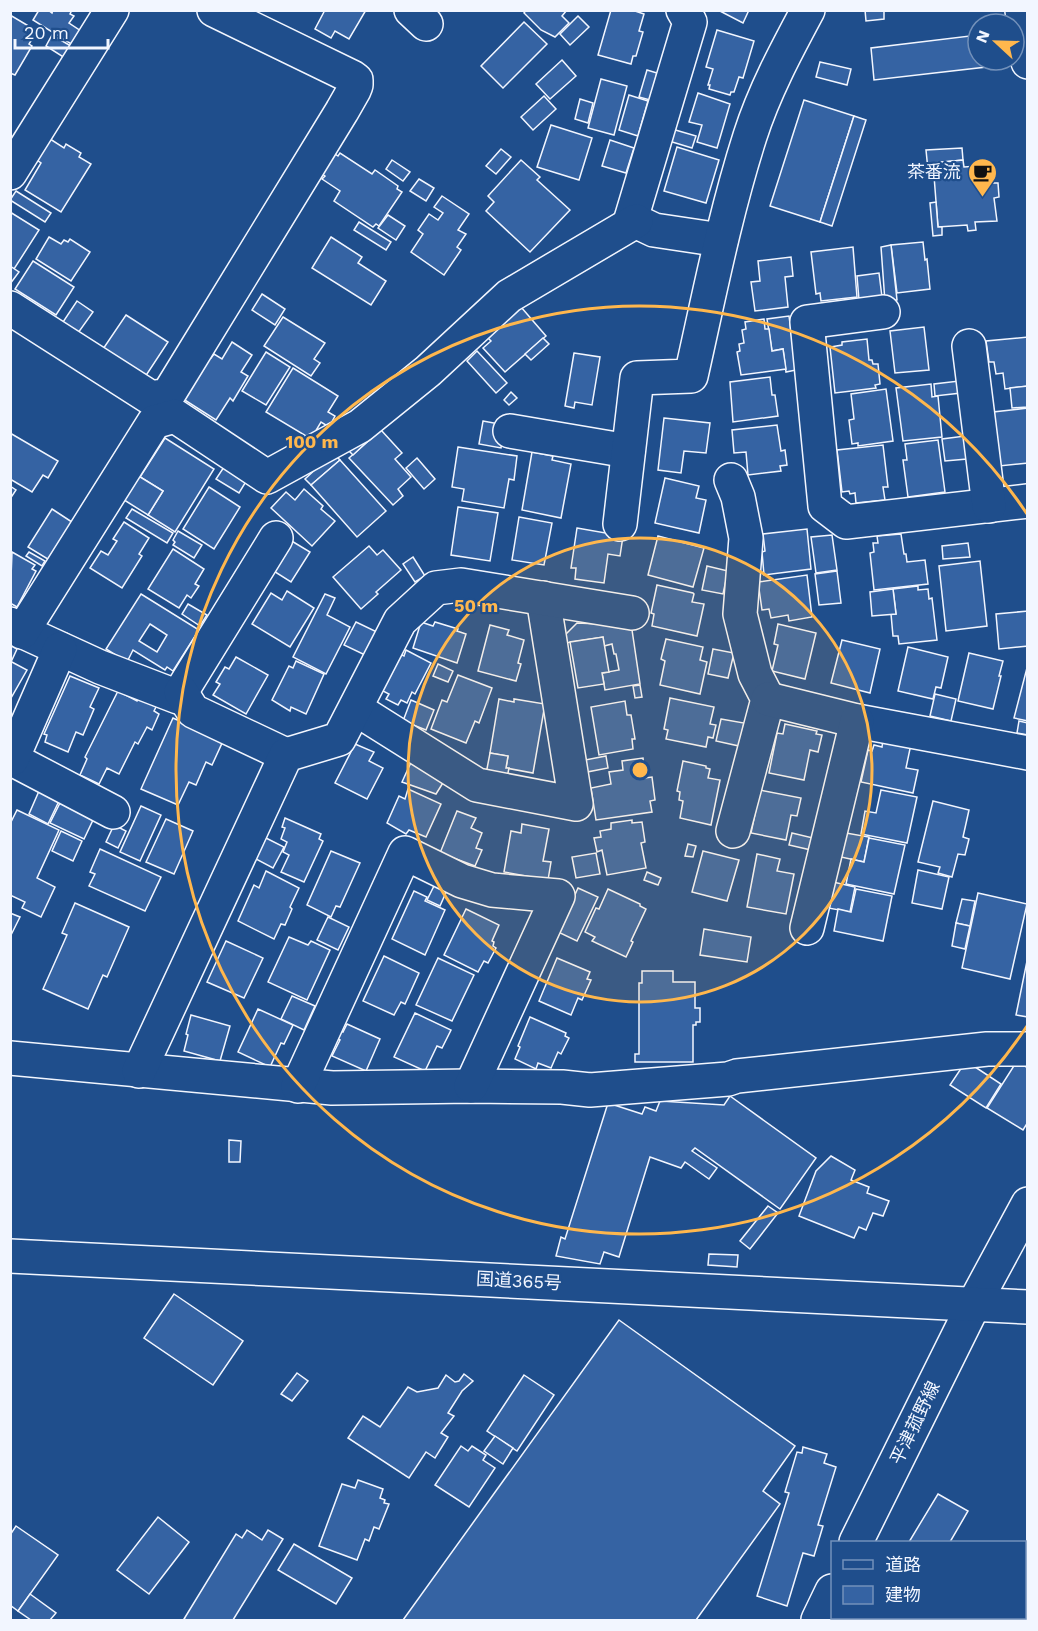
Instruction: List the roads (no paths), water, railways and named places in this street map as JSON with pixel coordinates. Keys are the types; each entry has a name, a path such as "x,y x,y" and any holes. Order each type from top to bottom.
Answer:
{"main road":[{"path":"10,173 112,10"},
{"path":"214,10 352,77 356,80 356,85 168,395 154,422 16,628 100,667 178,697 276,538"},
{"path":"683,10 690,22 631,219 654,230 722,240"},
{"path":"620,524 637,378 691,376 722,240 751,134 778,68 808,10"},
{"path":"1022,10 1028,62"},
{"path":"10,308 151,398 161,408 267,477 360,426 428,371 509,296 636,221"},
{"path":"883,312 807,322 825,506 846,522 1028,501"},
{"path":"969,346 989,506"},
{"path":"510,431 628,451"},
{"path":"731,480 738,496 746,538 740,614 754,674 768,699 733,831"},
{"path":"181,692 193,711 286,755 339,739 400,621 436,588 460,585 632,613"},
{"path":"356,708 477,785 576,804 543,598"},
{"path":"60,649 11,758 113,812"},
{"path":"768,699 857,721 1028,753"},
{"path":"807,928 857,721"},
{"path":"139,1071 286,755"},
{"path":"298,1086 405,853 462,881 492,890 558,897 471,1086"},
{"path":"10,1058 332,1088 471,1086 602,1089 728,1079 737,1076 987,1049 1028,1049"},
{"name":"平津菰野線","path":"856,1541 974,1304 1028,1203"},
{"name":"国道365号","path":"10,1256 1028,1307"},
{"path":"818,1620 831,1593"}],"place":[{"name":"茶番流","path":"982,198"}]}
